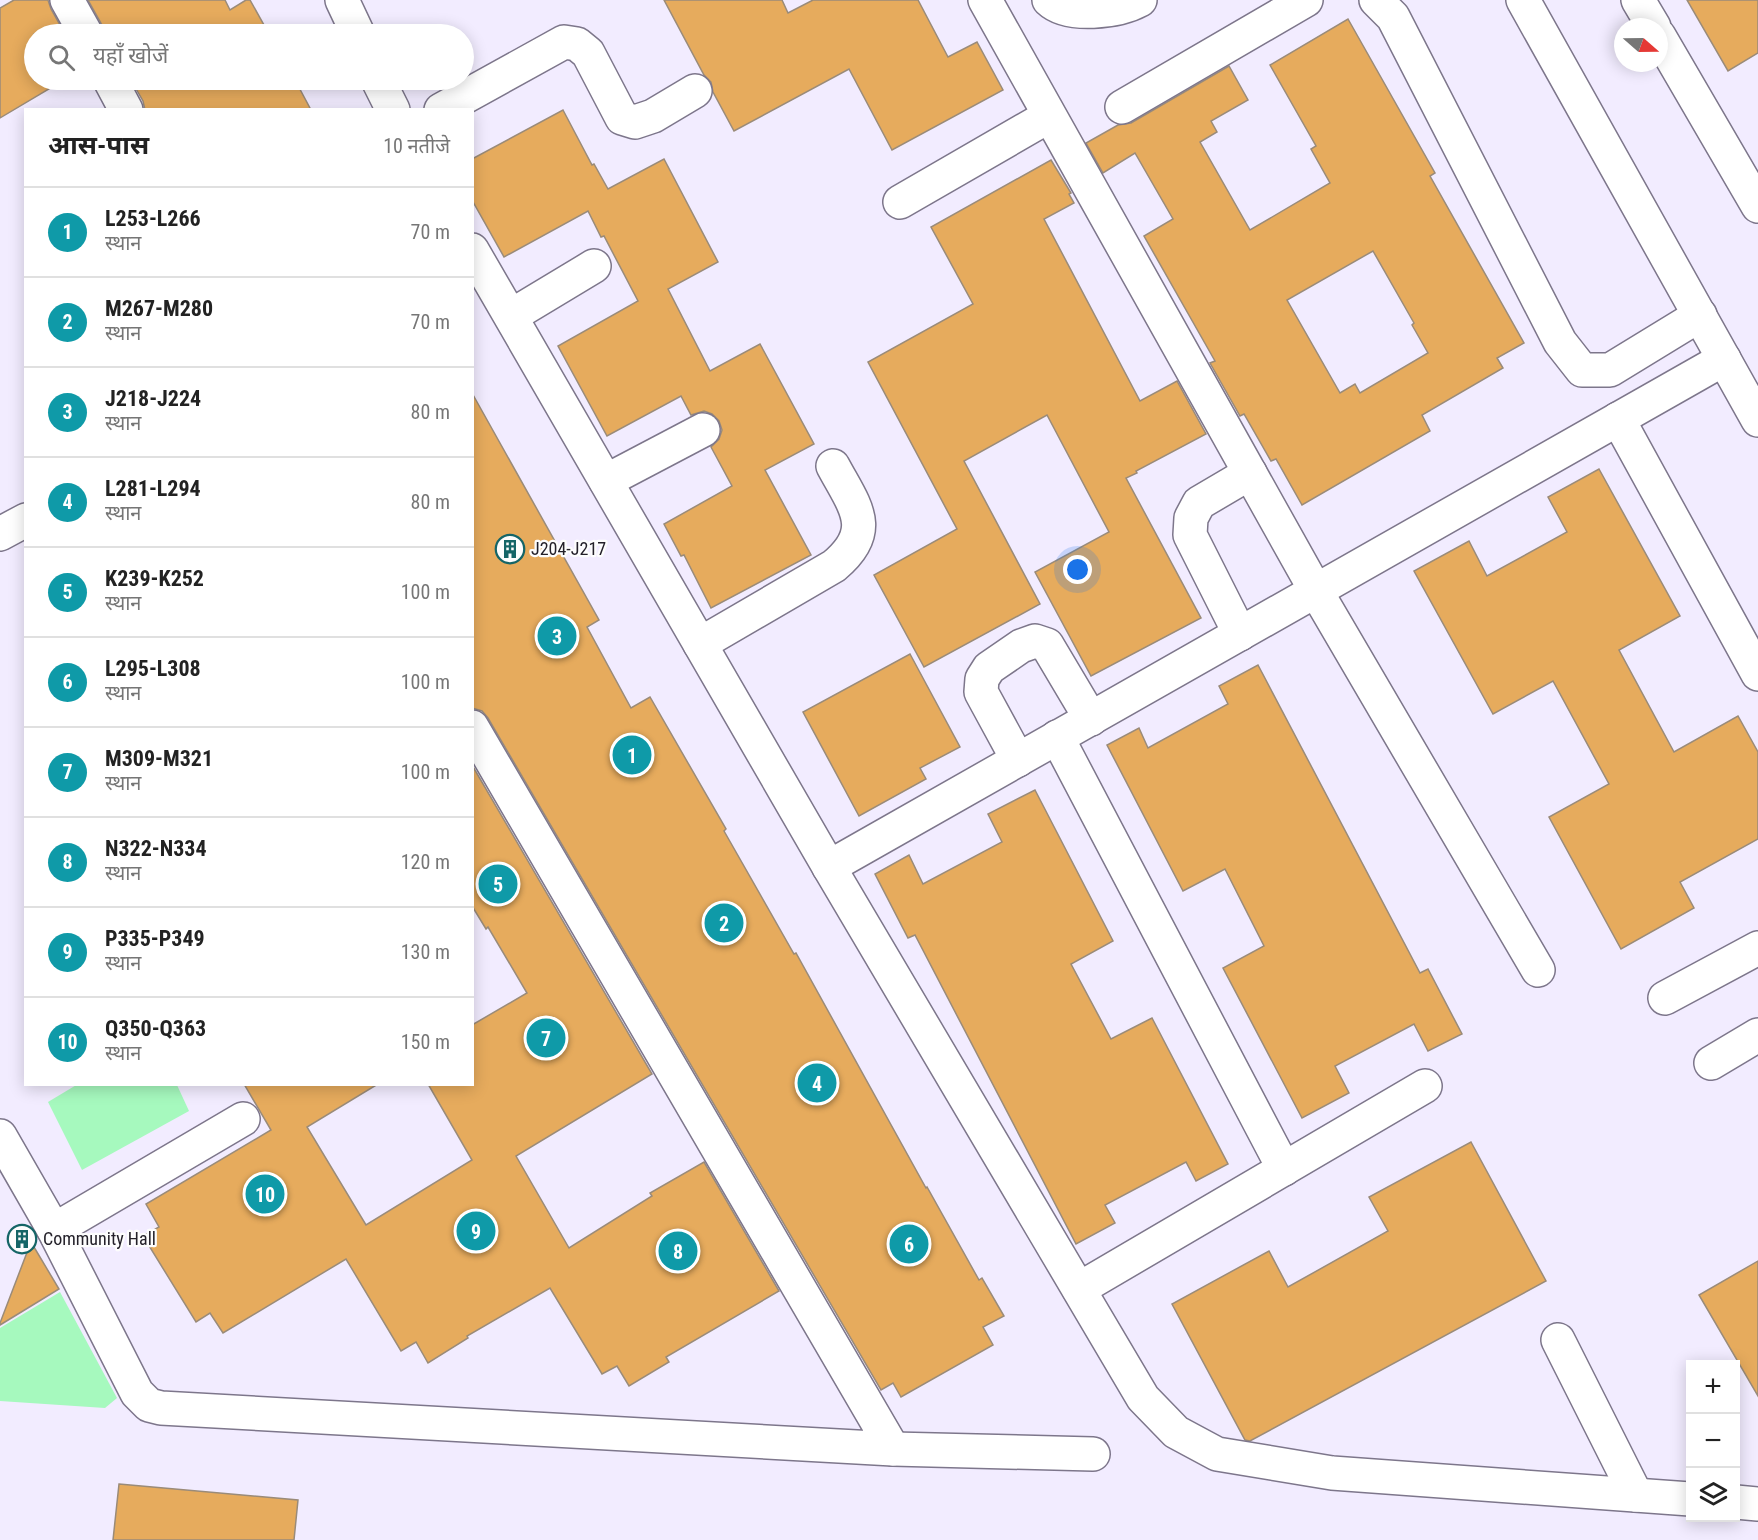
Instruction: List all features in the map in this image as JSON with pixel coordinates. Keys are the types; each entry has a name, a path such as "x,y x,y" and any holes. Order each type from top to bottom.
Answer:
{"street":[{"path":"67,0 80,24"},
{"path":"342,0 353,24"},
{"path":"986,0 1316,591 1538,970"},
{"path":"1048,0 1054,5 1091,13 1127,7 1140,0"},
{"path":"1122,107 1306,0"},
{"path":"1376,0 1393,17 1560,342 1582,370 1610,370 1700,315"},
{"path":"1523,0 1758,420"},
{"path":"1638,0 1649,18"},
{"path":"445,108 564,42 578,44 588,53 622,118 635,122 653,116 695,91"},
{"path":"1668,51 1758,206"},
{"path":"115,90 125,108"},
{"path":"383,90 392,108"},
{"path":"900,202 1049,116"},
{"path":"474,253 829,867 1078,1289 1143,1398 1176,1432 1217,1454 1332,1473 1686,1499"},
{"path":"511,316 594,266"},
{"path":"829,867 1724,358"},
{"path":"1618,419 1758,674"},
{"path":"606,481 703,430"},
{"path":"700,644 834,566 848,554 859,535 858,513 833,466"},
{"path":"1240,634 1190,535 1191,518 1199,503 1250,473"},
{"path":"0,534 24,521"},
{"path":"1018,760 981,692 982,679 989,668 1021,646 1035,641 1047,645 1090,719"},
{"path":"474,730 893,1449"},
{"path":"1057,737 1284,1169"},
{"path":"1665,998 1758,948"},
{"path":"1711,1063 1758,1035"},
{"path":"1078,1289 1425,1086"},
{"path":"54,1230 243,1119"},
{"path":"0,1136 54,1230 137,1392 149,1405 155,1407 893,1449 1093,1454"},
{"path":"1558,1340 1636,1495"},
{"path":"1740,1502 1758,1504"}],"green space":[{"path":"75,1086 177,1086 189,1111 82,1170 48,1102"},
{"path":"60,1292 117,1398 105,1408 0,1401 0,1328"}],"building":[{"path":"14,0 48,0 59,24 24,24 24,90 47,90 0,118 0,8"},
{"path":"88,0 225,0 230,10 250,0 263,24 101,24"},
{"path":"664,0 782,0 788,13 813,0 918,0 948,57 977,42 1003,90 892,150 849,69 734,131 713,92 711,82 704,75"},
{"path":"1687,0 1758,0 1758,53 1728,71"},
{"path":"1348,19 1435,173 1430,176 1524,343 1497,358 1503,368 1422,415 1430,431 1302,505 1276,459 1271,461 1244,414 1240,416 1210,363 1215,361 1144,236 1173,219 1135,153 1103,173 1086,143 1118,125 1131,123 1229,66 1248,100 1211,121 1217,132 1200,142 1250,230 1330,183 1311,149 1316,146 1270,65","holes":["1373,251 1414,323 1412,325 1428,353 1360,393 1355,384 1340,393 1287,300"]},
{"path":"137,90 300,90 310,108 145,108"},
{"path":"563,110 592,165 594,164 608,189 664,159 718,262 668,289 710,371 760,344 814,444 765,470 811,555 711,608 684,555 681,556 664,524 732,486 711,447 719,439 722,430 719,421 712,414 704,411 691,415 681,396 607,436 558,346 638,301 604,236 601,237 588,211 504,257 474,204 474,158"},
{"path":"1051,160 1071,193 1069,194 1074,203 1044,219 1140,401 1177,381 1206,434 1126,478 1201,618 1091,676 1035,572 1109,532 1047,415 964,461 1040,604 924,667 874,575 957,529 868,362 973,304 931,227"},
{"path":"474,397 599,620 587,627 631,708 650,697 794,954 796,953 926,1188 979,1280 982,1278 1004,1316 983,1327 993,1345 901,1397 893,1383 881,1390 482,711 474,709"},
{"path":"1599,469 1680,616 1619,650 1674,752 1738,716 1758,752 1758,839 1680,882 1694,908 1621,949 1549,817 1609,784 1553,681 1493,714 1414,571 1469,541 1487,576 1567,532 1548,497"},
{"path":"910,654 960,747 920,768 926,779 859,816 803,712"},
{"path":"1258,665 1420,973 1428,969 1462,1034 1428,1051 1414,1024 1335,1066 1349,1093 1302,1118 1223,968 1264,946 1225,869 1183,891 1107,745 1139,728 1148,748 1228,704 1219,686"},
{"path":"474,768 652,1074 516,1156 569,1248 652,1196 650,1193 704,1162 779,1291 666,1357 669,1362 629,1386 617,1366 602,1374 550,1288 467,1336 468,1338 428,1363 416,1342 401,1351 346,1259 223,1333 210,1313 196,1322 143,1236 159,1227 146,1204 271,1130 245,1086 375,1086 307,1127 366,1225 472,1160 429,1086 474,1086 474,1024 527,993 488,927 486,929 474,909"},
{"path":"1035,790 1113,941 1071,964 1111,1039 1152,1018 1228,1164 1196,1181 1186,1162 1105,1205 1115,1223 1076,1244 915,935 908,938 875,874 909,855 923,884 1002,842 988,814"},
{"path":"1471,1142 1546,1281 1250,1441 1245,1440 1172,1304 1269,1251 1288,1287 1388,1231 1369,1197"},
{"name":"Community Hall","path":"31,1242 59,1289 0,1325 0,1323"},
{"path":"1758,1261 1758,1396 1740,1365 1740,1360 1737,1360 1699,1295"},
{"path":"119,1484 298,1500 294,1540 113,1540"}],"place":[{"name":"J204-J217","path":"510,549"},
{"name":"J218-J224","path":"557,636"},
{"name":"L253-L266","path":"632,755"},
{"name":"K239-K252","path":"498,884"},
{"name":"M267-M280","path":"724,923"},
{"name":"M309-M321","path":"546,1038"},
{"name":"L281-L294","path":"817,1083"},
{"name":"Q350-Q363","path":"265,1194"},
{"name":"P335-P349","path":"476,1231"},
{"name":"Community Hall","path":"22,1239"},
{"name":"L295-L308","path":"909,1244"},
{"name":"N322-N334","path":"678,1251"}]}
